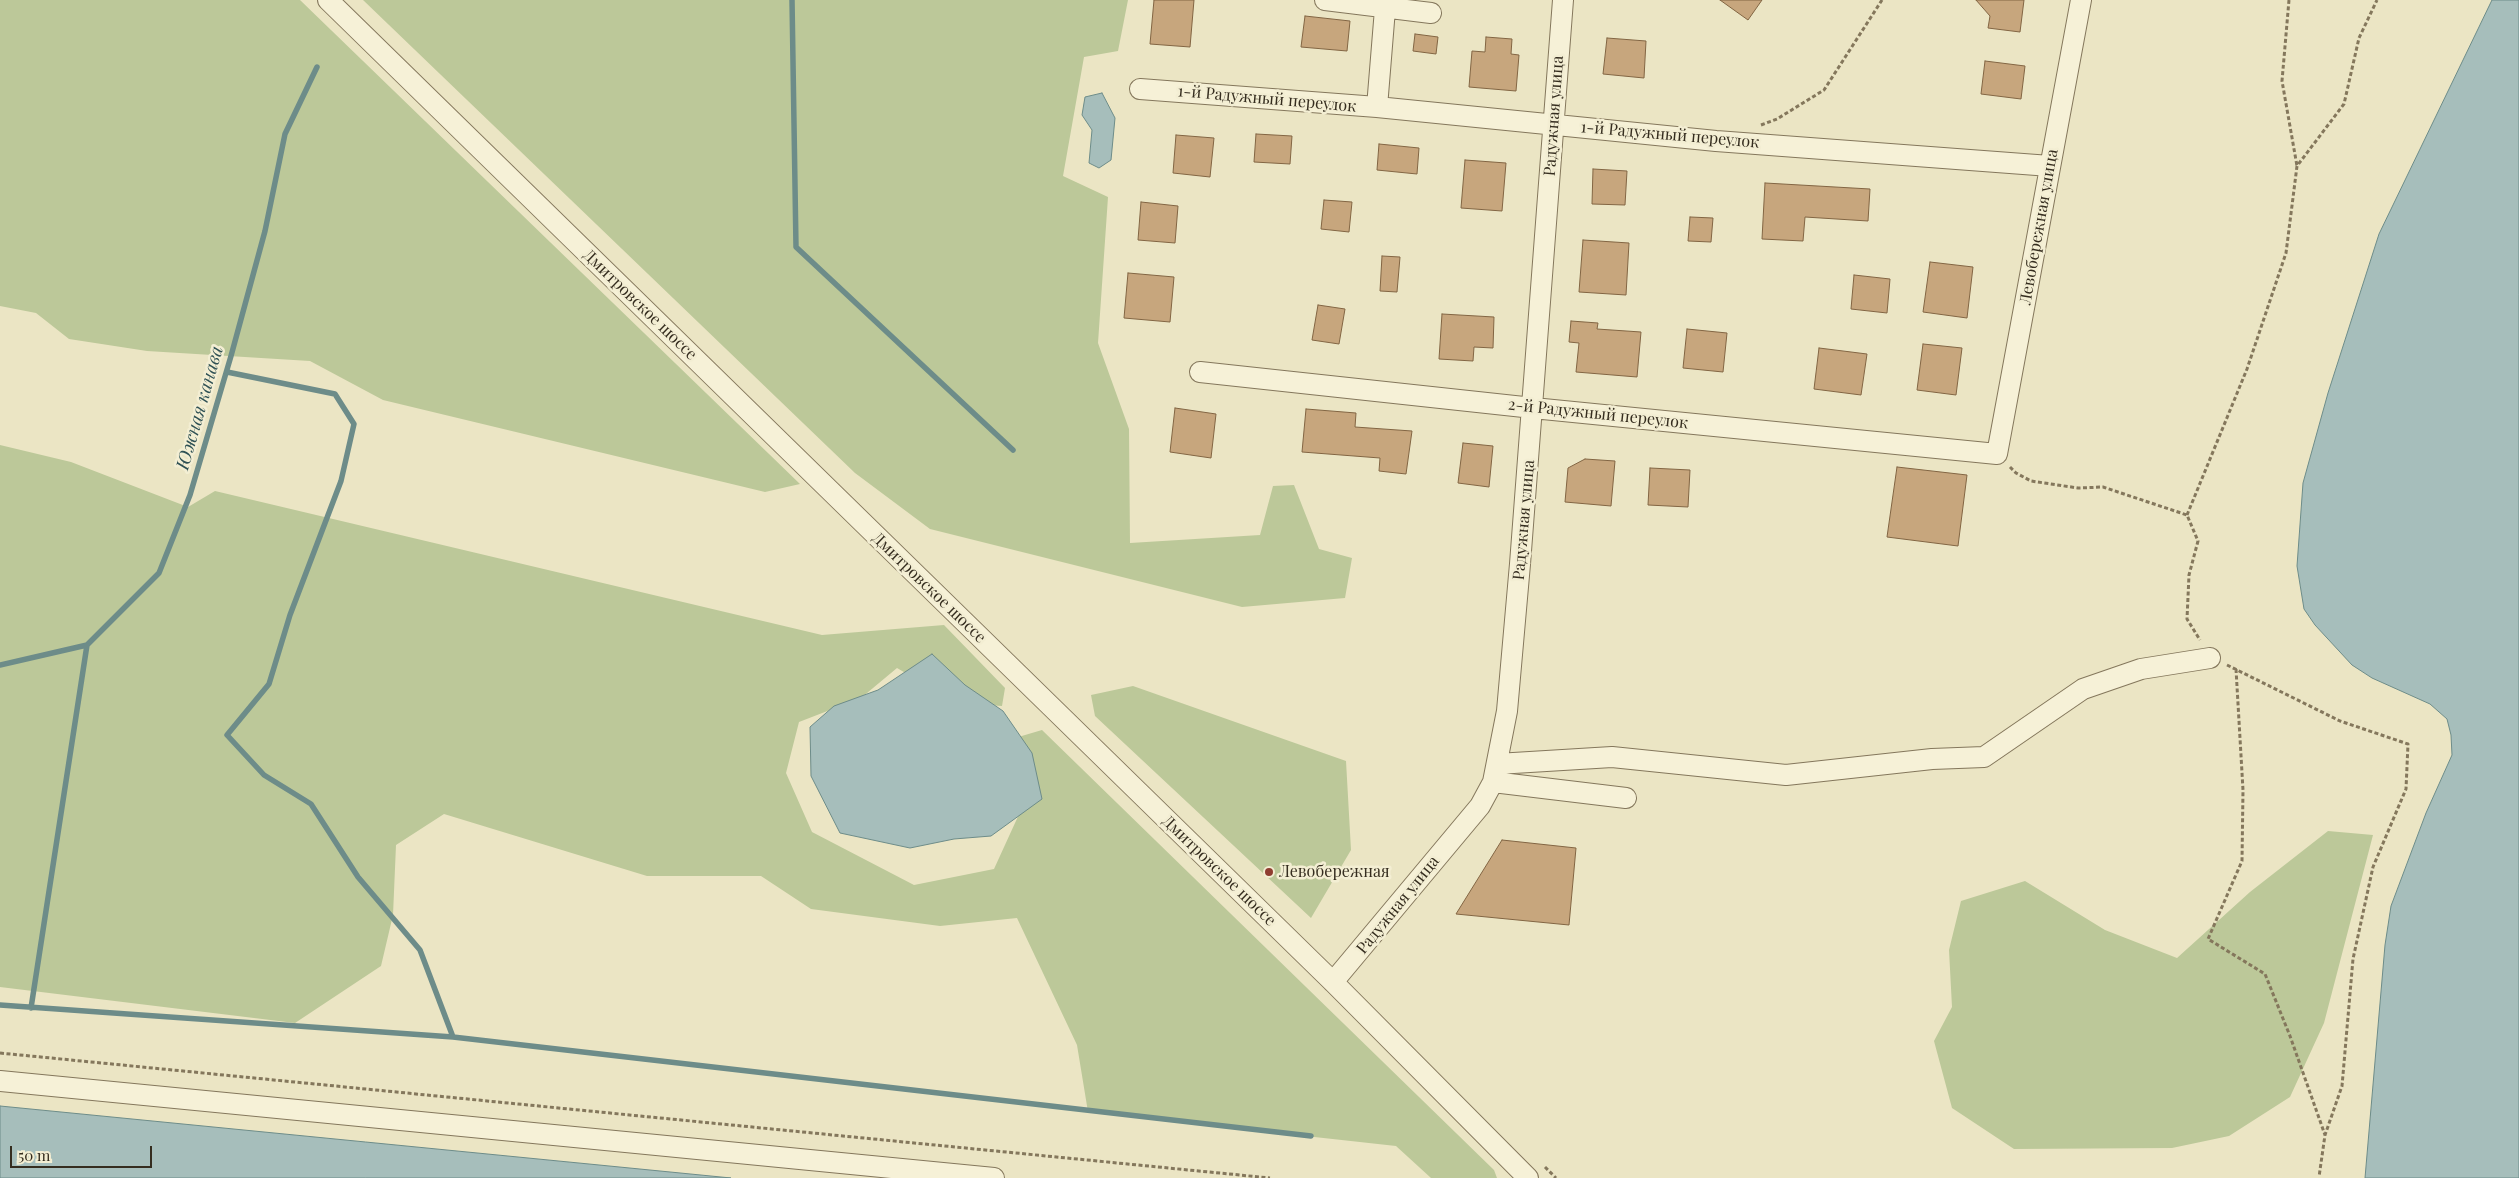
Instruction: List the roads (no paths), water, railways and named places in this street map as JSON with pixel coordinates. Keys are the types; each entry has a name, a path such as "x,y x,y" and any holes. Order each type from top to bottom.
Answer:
{"street":[{"name":"Дмитровское шоссе","path":"328,0 1333,982 1528,1178"},
{"path":"1324,0 1385,9 1431,13"},
{"name":"Радужная улица","path":"1333,982 1480,806 1495,773 1508,702 1533,408 1563,0"},
{"name":"Левобережная улица","path":"1997,454 2081,0"},
{"path":"1377,108 1385,9"},
{"name":"1-й Радужный переулок","path":"1140,89 1377,108 1716,141 2050,166"},
{"name":"2-й Радужный переулок","path":"1200,372 1533,408 1997,454"},
{"path":"1495,773 1612,757 1786,775 1932,759 1984,757 2083,689 2141,669 2210,658"},
{"path":"1495,773 1626,798"},
{"path":"0,1081 994,1178"}],"water":[{"path":"2492,0 2519,0 2519,1178 2365,1178 2385,945 2391,906 2426,813 2452,755 2451,735 2447,719 2430,704 2372,678 2352,665 2315,625 2304,609 2297,566 2303,483 2328,393 2379,234"},
{"path":"1102,93 1115,118 1111,160 1099,168 1089,163 1092,130 1082,115 1085,97"},
{"path":"932,654 965,685 1003,711 1032,753 1042,799 991,836 954,839 910,848 840,833 811,776 810,727 834,706 878,690"},
{"path":"0,1106 731,1178 0,1178"}],"waterway":[{"path":"792,0 796,247 1013,450"},
{"name":"Южная канава","path":"0,665 87,645 159,573 190,495 231,356 265,231 285,134 317,67"},
{"path":"227,372 335,394 354,424 341,481 290,615 269,684 227,735 264,775 311,804 358,877 420,950 453,1037"},
{"path":"31,1008 87,645"},
{"path":"0,1005 453,1037 1311,1136"}],"place":[{"name":"Левобережная","path":"1269,872"}]}
